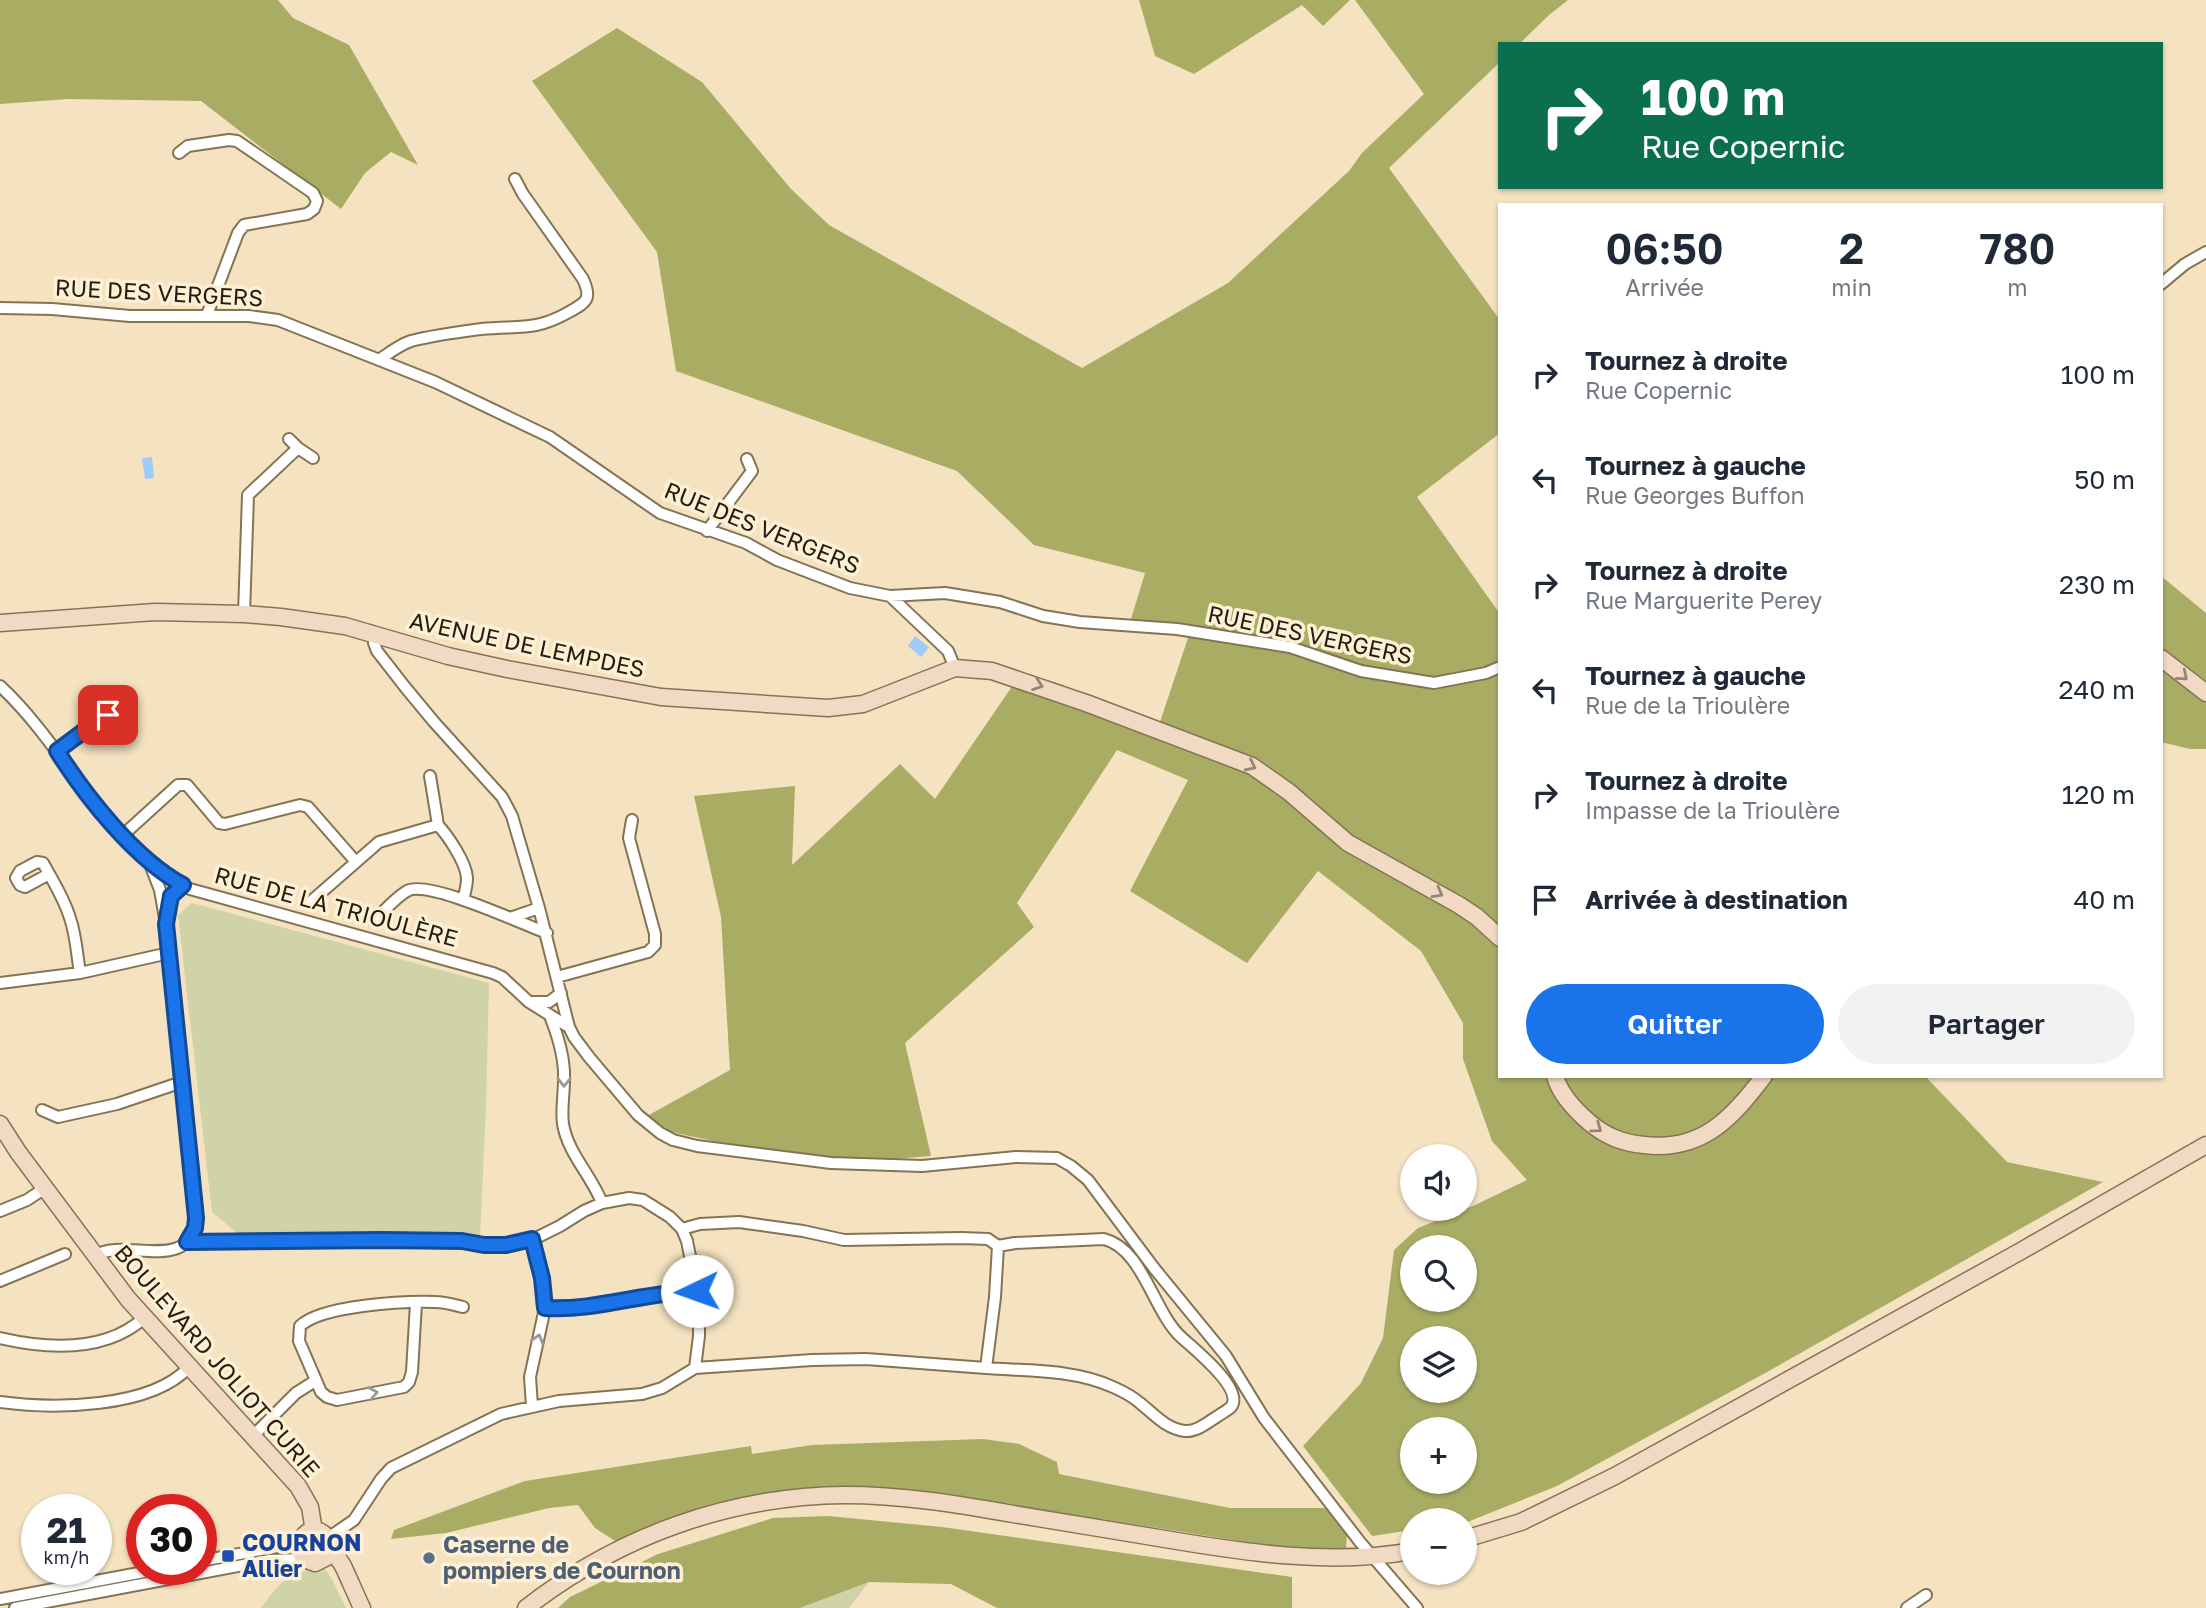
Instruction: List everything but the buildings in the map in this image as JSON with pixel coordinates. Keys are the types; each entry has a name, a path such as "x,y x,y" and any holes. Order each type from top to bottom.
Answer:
{"street":[{"path":"179,153 188,146 237,141 313,193 317,201 314,209 307,214 244,225 238,233 207,315"},
{"path":"379,360 410,341 458,332 544,325 583,304 588,290 583,279 515,179"},
{"path":"2163,282 2185,264 2206,252"},
{"name":"RUE DES VERGERS","path":"0,308 52,309 130,316 249,316 278,320 435,382 550,437 660,513 746,544 777,560 850,588 890,596 945,593 1000,602 1043,615 1080,622 1177,629 1290,647 1361,671 1434,683 1486,673 1498,668"},
{"path":"289,439 313,458"},
{"path":"244,614 248,495 298,448"},
{"path":"707,531 752,471 747,459"},
{"path":"890,596 948,651 956,668 1008,675 1252,766 1289,792 1348,843 1459,905 1498,935"},
{"name":"AVENUE DE LEMPDES","path":"0,623 155,612 244,614 311,621 375,634 448,656 507,669 661,697 816,707 846,708 863,704 956,668"},
{"path":"375,634 377,651 405,687 502,797 512,816 540,908 569,1027 589,1057 638,1115 673,1140 697,1146 831,1163 922,1166 1016,1157 1057,1158 1071,1166 1088,1180 1161,1277 1227,1356 1264,1418 1371,1556 1416,1608"},
{"path":"2163,660 2206,693"},
{"name":"RUE DE LA TRIOULÈRE","path":"0,686 32,719 89,797 150,864 168,877 190,889 493,973 502,977 529,1002 569,1027"},
{"path":"57,751 108,715"},
{"path":"430,776 438,825 449,836 466,872 463,900"},
{"path":"123,835 182,784 187,785 219,823 225,824 300,805 308,807 356,862"},
{"path":"557,977 648,952 655,945 655,934 629,838 632,820"},
{"path":"308,904 379,842 438,825"},
{"path":"95,1256 106,1251 161,1251 178,1248 187,1242 195,1228 166,924 160,890 150,864"},
{"path":"49,874 61,894 71,920 80,973"},
{"path":"160,890 168,877"},
{"path":"166,924 171,896 183,885"},
{"path":"374,921 408,890 419,888 463,900 547,933"},
{"path":"510,918 540,908"},
{"path":"0,983 80,973 169,953"},
{"path":"529,1002 549,1002 561,993"},
{"path":"565,1010 550,1016 563,1063 562,1107 566,1136 602,1203"},
{"path":"1556,1078 1570,1103 1598,1130 1624,1143 1663,1147 1695,1139 1722,1124 1762,1078"},
{"path":"42,1110 58,1117 117,1104 182,1082"},
{"name":"BOULEVARD JOLIOT CURIE","path":"0,1124 95,1256 144,1318 305,1496 324,1544 344,1566 362,1608"},
{"path":"1477,1535 1521,1522 1615,1476 2032,1245 2206,1144"},
{"path":"0,1211 27,1200 45,1188"},
{"path":"187,1242 369,1240 462,1241 506,1245 532,1239 602,1203 629,1198 643,1200 659,1209 681,1229 687,1241 697,1291 699,1336 695,1368"},
{"path":"324,1544 305,1534 302,1551 311,1562 324,1544 354,1520 391,1468 500,1414 571,1399 642,1394 662,1388 695,1368 866,1359 1060,1374 1092,1379 1112,1387 1137,1400 1165,1424 1187,1431 1196,1430 1231,1408 1234,1401 1232,1392 1215,1368 1166,1321 1146,1280 1124,1249 1114,1241 1104,1239 998,1246 988,1240 961,1238 844,1240 739,1222 700,1224 681,1229"},
{"path":"532,1239 542,1278 545,1308 530,1377 532,1406"},
{"path":"986,1368 998,1246"},
{"path":"0,1281 65,1254"},
{"path":"545,1308 582,1308 644,1295 697,1291"},
{"path":"416,1303 412,1372 404,1387 337,1400 321,1392 299,1341 300,1325 307,1320 391,1302 437,1302 463,1307"},
{"path":"0,1338 48,1347 81,1345 126,1331 144,1318"},
{"path":"0,1402 49,1406 120,1399 166,1384 189,1367"},
{"path":"253,1436 296,1393 315,1381"},
{"path":"526,1608 579,1570 652,1534 737,1508 803,1497 862,1496 936,1501 1290,1556 1371,1556 1400,1552"},
{"path":"217,1559 302,1551"},
{"path":"15,1608 270,1560 302,1551"},
{"path":"0,1599 126,1575"},
{"path":"1908,1608 1926,1595"}],"green space":[{"path":"0,0 278,0 293,18 349,45 418,165 391,152 365,173 341,209 201,101 68,99 0,104"},
{"path":"1139,0 1350,0 1323,26 1302,5 1194,74 1155,56"},
{"path":"1355,0 1568,0 1521,42 1498,42 1498,64 1389,168 1498,317 1498,435 1417,497 1498,611 1498,1078 1927,1078 2007,1162 2103,1182 1767,1372 1557,1486 1477,1518 1477,1508 1400,1508 1400,1532 1372,1536 1303,1446 1361,1383 1383,1338 1394,1250 1400,1244 1400,1312 1477,1312 1477,1235 1410,1235 1418,1228 1436,1221 1477,1221 1477,1204 1527,1180 1492,1141 1463,1059 1463,1023 1421,951 1318,871 1247,963 1130,891 1188,780 1117,750 1017,903 1034,927 905,1043 931,1156 867,1161 751,1149 662,1130 649,1115 730,1070 721,917 694,796 795,786 792,865 900,764 935,799 1022,672 1160,722 1189,635 1128,629 1145,573 1034,545 957,471 676,371 657,252 532,81 617,28 702,82 791,189 829,225 1082,368 1228,283 1349,171 1362,153 1424,94"},
{"path":"2163,578 2206,613 2206,749 2190,749 2163,742"},
{"path":"192,903 489,983 480,1236 243,1238 212,1212 178,915"},
{"path":"983,1439 1019,1444 1057,1462 1059,1474 1230,1508 1326,1508 1347,1534 1346,1548 1289,1549 1058,1512 884,1489 786,1491 671,1517 615,1541 595,1528 578,1505 549,1508 446,1533 391,1539 394,1530 525,1481 751,1446 752,1454 812,1445"},
{"path":"828,1516 942,1527 1292,1577 1292,1608 997,1608 951,1584 869,1582 800,1608 558,1608 570,1597 658,1554 773,1518"},
{"path":"325,1569 346,1608 261,1608 287,1578 302,1572"},
{"path":"869,1582 849,1608 800,1608"}],"water":[{"path":"152,457 154,478 145,479 142,458"},
{"path":"915,636 929,647 921,657 908,646"}],"place":[{"name":"COURNON Allier","path":"228,1556"},
{"name":"Caserne de pompiers de Cournon","path":"429,1558"}],"route":[{"path":"108,715 57,751 89,797 150,864 183,885 171,896 166,924 196,1218 192,1236 187,1242 383,1240 462,1241 506,1245 532,1239 538,1256 545,1308 582,1308 644,1295 697,1291"}]}
